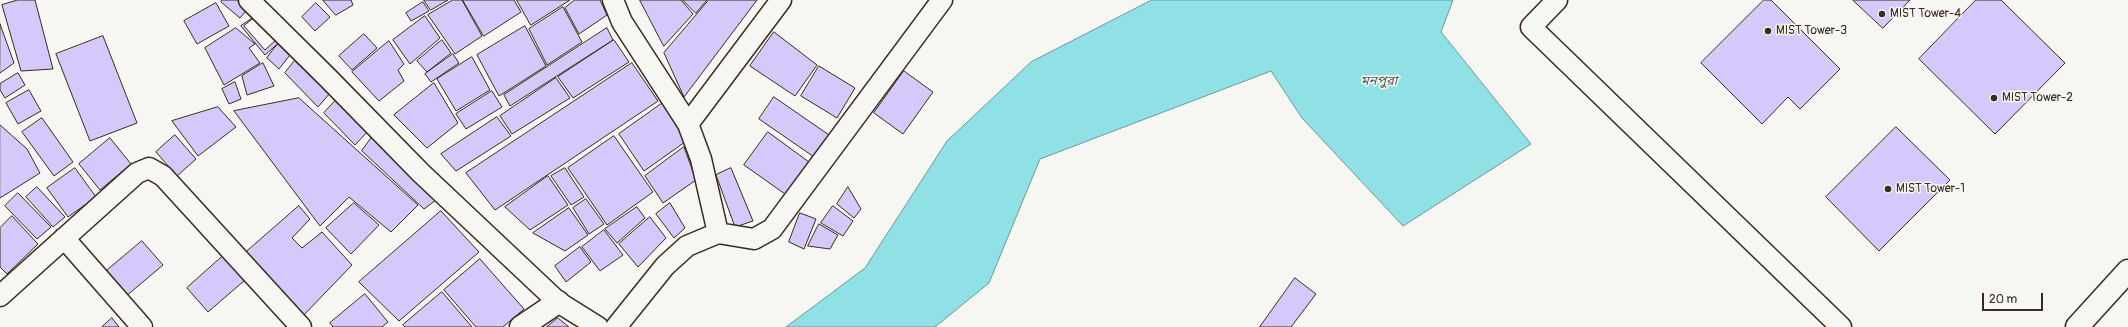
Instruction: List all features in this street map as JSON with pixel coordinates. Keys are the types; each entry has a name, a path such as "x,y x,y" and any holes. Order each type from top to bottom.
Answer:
{"street":[{"path":"249,0 421,173 558,302 598,327"},
{"path":"613,0 622,22 688,124 701,158 718,233"},
{"path":"688,124 781,0"},
{"path":"616,327 665,266 687,246 718,233 754,238 772,229 942,0"},
{"path":"1557,0 1532,27 1841,327"},
{"path":"0,296 137,173 149,168 163,176 301,327"},
{"path":"64,238 142,327"},
{"path":"2077,327 2128,271"},
{"path":"521,327 558,302"}],"water":[{"name":"মনপুরা","path":"1152,0 1453,0 1441,32 1531,144 1403,226 1302,118 1271,71 1040,159 989,283 935,327 786,327 865,268 947,141 1031,62"}],"building":[{"path":"18,0 35,0 53,69 21,71 2,5"},
{"path":"222,0 243,0 250,6 240,18 221,2"},
{"path":"323,0 351,0 353,5 336,15"},
{"path":"424,0 448,0 431,10"},
{"path":"453,0 462,0 482,36 455,54 428,15"},
{"path":"463,0 514,0 521,12 484,36"},
{"path":"517,0 570,0 531,25"},
{"path":"575,0 600,0 607,15 579,34 565,8"},
{"path":"640,0 681,0 693,14 664,46"},
{"path":"683,0 707,0 696,13"},
{"path":"709,0 757,0 684,97 664,53"},
{"name":"MIST Tower-3","path":"1764,0 1771,0 1840,69 1800,109 1788,97 1762,124 1701,63"},
{"name":"MIST Tower-4","path":"1853,0 1910,0 1883,28"},
{"name":"MIST Tower-2","path":"1976,0 2001,0 2065,63 1995,134 1919,59"},
{"path":"423,2 429,11 411,21 406,13"},
{"path":"216,3 229,26 197,44 184,21"},
{"path":"316,3 330,17 315,31 302,17"},
{"path":"563,7 582,42 547,65 529,29"},
{"path":"257,15 282,40 265,55 241,26"},
{"path":"258,15 278,38 265,50 244,26"},
{"path":"425,16 440,38 410,64 393,40"},
{"path":"0,24 14,63 0,73"},
{"path":"525,26 546,66 499,96 477,55"},
{"path":"236,28 255,44 249,48 260,63 224,85 205,48"},
{"path":"607,28 613,40 510,106 504,95"},
{"path":"774,32 817,65 795,96 750,66"},
{"path":"364,34 377,48 352,70 339,56"},
{"path":"103,36 137,123 90,141 56,54"},
{"path":"281,40 293,51 279,69 267,58"},
{"path":"442,40 451,53 427,72 417,61"},
{"path":"614,40 629,62 573,98 558,77"},
{"path":"389,41 404,64 398,70 404,81 379,101 352,72"},
{"path":"453,54 459,63 431,82 425,74"},
{"path":"472,57 490,90 456,111 437,79"},
{"path":"297,58 330,93 318,107 285,73"},
{"path":"263,63 274,86 247,95 242,76"},
{"path":"632,63 658,101 495,210 466,173"},
{"path":"819,66 855,88 837,118 801,96"},
{"path":"904,71 933,92 903,134 874,113"},
{"path":"18,73 25,85 5,98 0,90 0,84"},
{"path":"556,78 570,98 512,134 500,116"},
{"path":"235,82 241,99 229,104 222,89"},
{"path":"434,83 458,123 427,148 394,115"},
{"path":"29,90 41,111 18,124 6,103"},
{"path":"492,91 502,107 466,129 456,114"},
{"path":"774,97 832,137 817,159 759,119"},
{"path":"299,98 418,205 391,232 349,197 320,226 234,111"},
{"path":"337,99 368,131 355,145 324,113"},
{"path":"664,102 685,142 644,171 619,134"},
{"path":"218,107 236,127 198,156 172,121"},
{"path":"497,117 511,136 456,171 441,154"},
{"path":"42,118 73,162 54,176 22,132"},
{"path":"0,125 27,149 40,173 0,198"},
{"name":"MIST Tower-1","path":"1896,127 1950,180 1879,251 1826,197"},
{"path":"768,132 809,162 785,194 744,165"},
{"path":"175,135 196,159 177,176 156,152"},
{"path":"614,136 653,192 607,225 568,168"},
{"path":"372,137 440,197 424,209 362,151"},
{"path":"110,138 131,164 100,190 79,164"},
{"path":"684,147 696,180 663,203 645,176"},
{"path":"75,168 96,197 68,217 47,188"},
{"path":"565,168 584,197 571,205 551,176"},
{"path":"731,168 753,221 735,227 716,175"},
{"path":"548,176 568,205 530,230 505,207"},
{"path":"37,187 65,217 53,227 26,197"},
{"path":"848,187 861,209 854,218 837,204"},
{"path":"18,193 51,227 37,239 5,206"},
{"path":"586,199 604,224 589,234 573,208"},
{"path":"354,203 379,225 351,254 326,228"},
{"path":"670,203 685,228 674,238 656,214"},
{"path":"299,206 310,219 292,238 302,248 322,232 352,265 300,319 244,254"},
{"path":"833,206 853,221 843,236 821,223"},
{"path":"637,207 645,218 617,243 605,229"},
{"path":"569,208 588,235 565,251 533,233"},
{"path":"441,211 479,252 399,321 359,282"},
{"path":"800,213 816,219 804,249 789,242"},
{"path":"12,216 38,244 7,274 0,267 0,228"},
{"path":"650,217 666,238 638,267 619,244"},
{"path":"819,224 838,235 830,249 808,246"},
{"path":"604,230 623,255 600,271 582,247"},
{"path":"142,241 163,265 125,297 104,273"},
{"path":"580,247 591,262 566,282 555,266"},
{"path":"224,255 245,280 208,312 187,288"},
{"path":"480,259 524,309 503,327 476,327 444,290"},
{"path":"1295,278 1316,294 1291,327 1260,327"},
{"path":"442,292 472,327 405,327 403,325"},
{"path":"365,294 388,322 382,327 333,327 330,323"},
{"path":"112,318 119,327 102,327"},
{"path":"558,318 569,327 547,327"}],"place":[{"name":"MIST Tower-4","path":"1882,14"},
{"name":"MIST Tower-3","path":"1768,31"},
{"name":"MIST Tower-2","path":"1994,98"},
{"name":"MIST Tower-1","path":"1888,189"}]}
